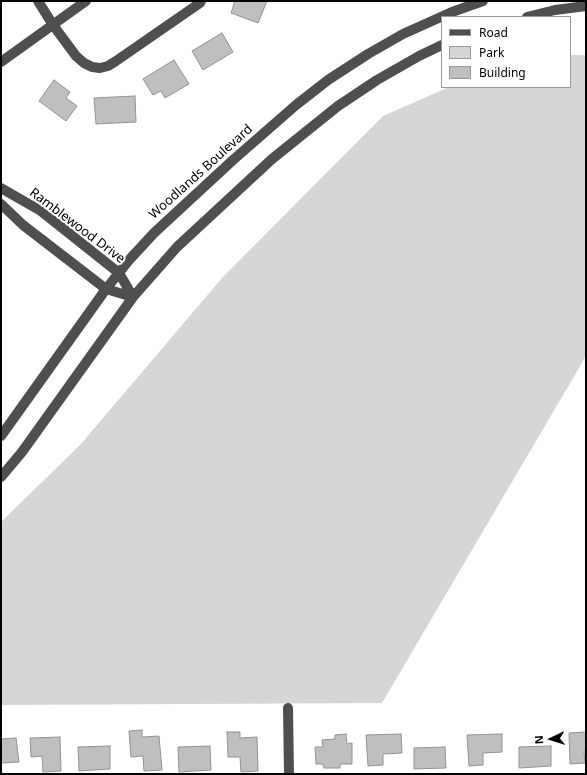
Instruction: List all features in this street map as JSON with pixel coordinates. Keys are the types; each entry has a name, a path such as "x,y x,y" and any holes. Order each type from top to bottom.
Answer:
{"street":[{"path":"38,1 53,25 76,56 84,63 92,67 100,68 108,66 116,61 201,1"},
{"path":"1,62 86,1"},
{"name":"Woodlands Boulevard","path":"443,16 483,1"},
{"path":"532,16 555,10 586,6"},
{"name":"Woodlands Boulevard","path":"1,436 106,288 154,233 233,160 296,105 328,80 368,54 403,34 441,17"},
{"path":"1,477 31,441 133,297 177,247 272,159 332,110 377,80 441,45"},
{"name":"Ramblewood Drive","path":"1,188 41,211 119,272 133,297"},
{"path":"1,204 23,225 106,288 133,297"},
{"path":"288,708 290,774"}],"green space":[{"path":"571,55 586,55 586,356 382,703 1,705 1,522 81,444 222,278 383,116 447,88 571,88"}],"building":[{"path":"235,1 267,1 258,23 231,13"},
{"path":"222,33 233,52 203,70 192,51"},
{"path":"174,60 189,84 165,98 161,91 153,95 143,79"},
{"path":"54,80 70,92 66,98 77,106 66,121 39,101"},
{"path":"135,96 136,122 96,124 94,98"},
{"path":"142,730 142,737 159,736 162,770 144,771 143,756 131,757 129,731"},
{"path":"227,732 240,732 240,738 257,737 258,771 241,772 240,757 228,757"},
{"path":"586,732 586,751 584,751 585,763 570,764 569,733"},
{"path":"346,734 347,744 352,743 352,764 340,764 340,768 324,768 323,764 316,764 315,747 323,747 322,740 335,739 335,735"},
{"path":"401,734 402,753 383,754 383,765 368,766 366,735"},
{"path":"502,734 502,752 483,753 483,765 469,766 467,735"},
{"path":"60,737 61,771 43,772 42,756 31,757 30,738"},
{"path":"16,738 19,762 1,763 1,739"},
{"path":"110,746 110,769 79,771 78,747"},
{"path":"210,746 211,770 179,772 178,747"},
{"path":"551,746 551,766 519,768 519,747"},
{"path":"445,747 446,768 414,769 414,748"}]}
